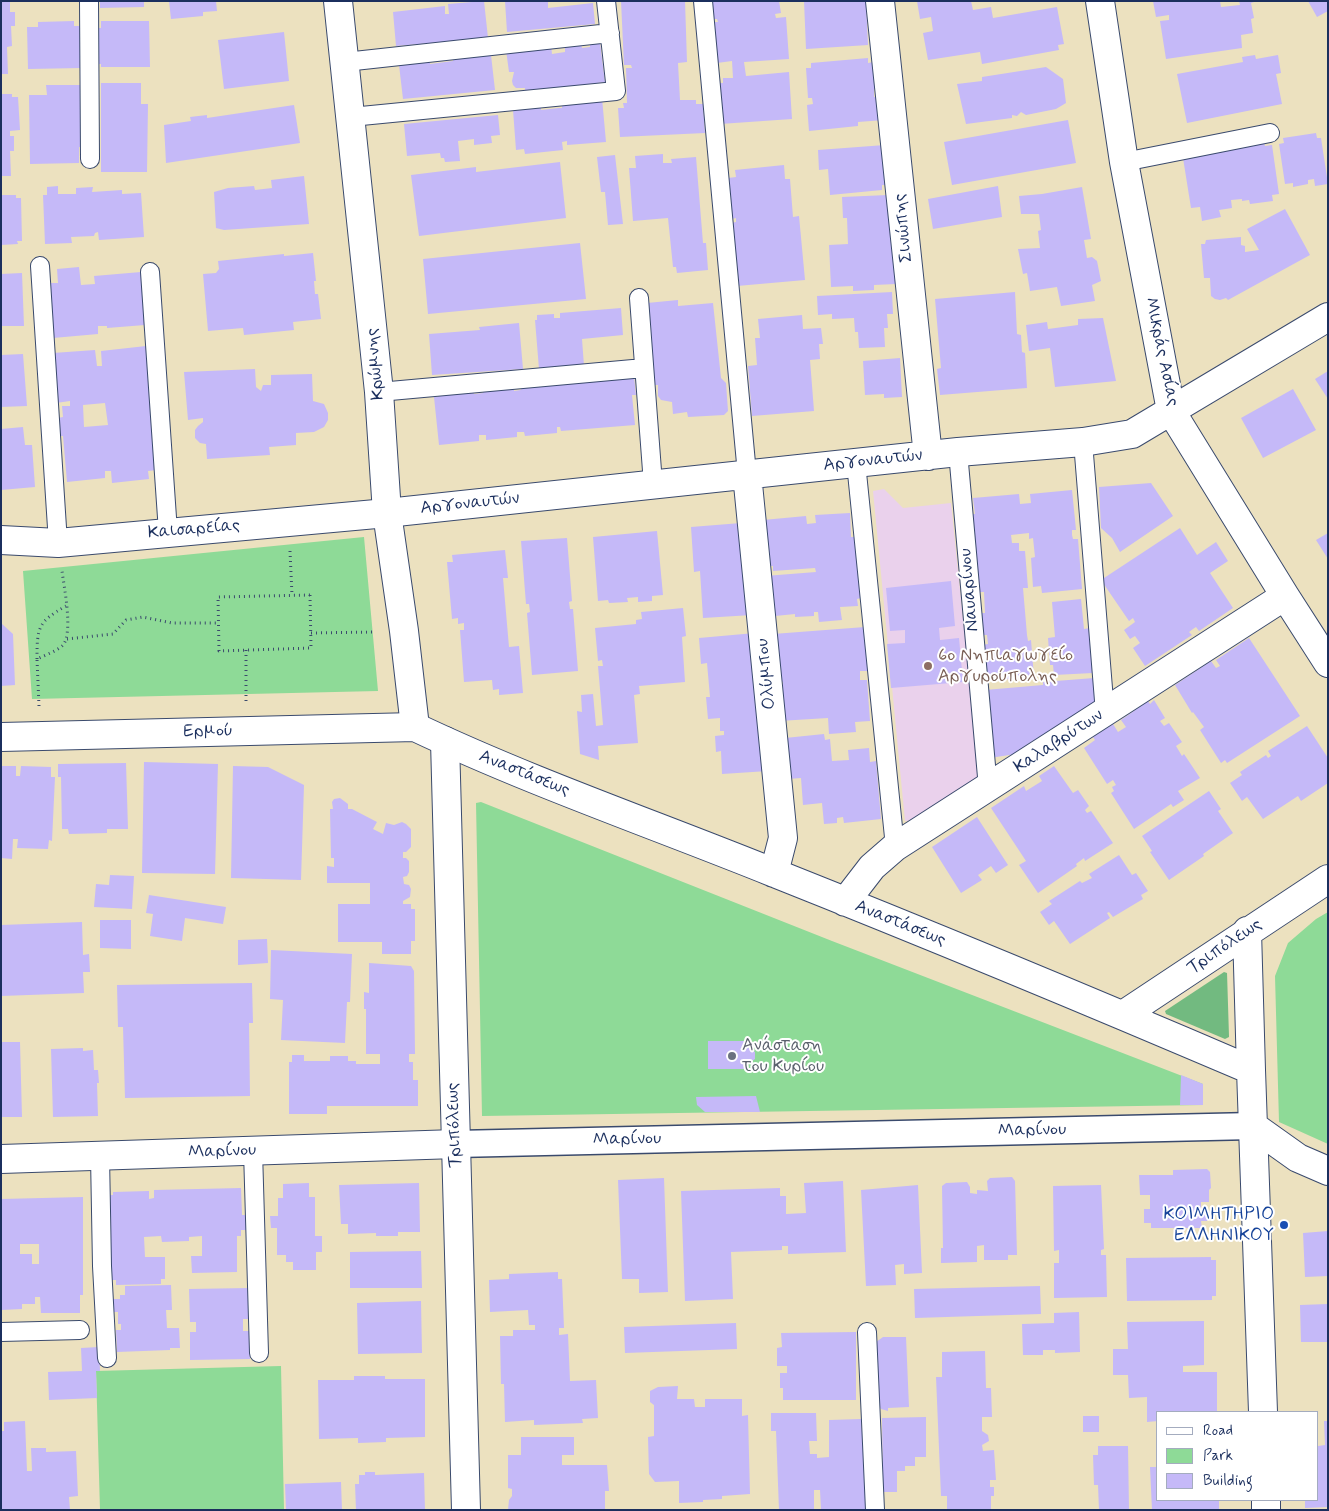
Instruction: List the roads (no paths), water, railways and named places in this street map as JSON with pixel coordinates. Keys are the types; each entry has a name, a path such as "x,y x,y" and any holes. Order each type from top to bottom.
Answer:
{"street":[{"name":"Κρώμνης","path":"338,1 379,392 387,513 404,631 415,727"},
{"name":"Σινώπης","path":"880,1 928,456"},
{"name":"Μικράς Ασίας","path":"1100,1 1124,162 1171,411 1328,663"},
{"name":"Αργοναυτών","path":"387,513 958,452 1082,442 1132,434 1328,317"},
{"name":"Ολύμπου","path":"747,474 783,838 774,872"},
{"name":"Καισαρείας","path":"1,540 58,543 387,513"},
{"name":"Καλαβρύτων","path":"845,902 872,867 895,846 1285,596"},
{"name":"Αναστάσεως","path":"415,727 471,753 774,872 1123,1015 1251,1070"},
{"name":"Ερμού","path":"1,737 415,727"},
{"name":"Τριπόλεως","path":"445,741 466,1510"},
{"name":"Τριπόλεως","path":"1123,1015 1247,931 1328,880"},
{"path":"1247,931 1263,1411"},
{"name":"Μαρίνου","path":"1,1159 456,1144 1254,1126"},
{"path":"1254,1126 1298,1158 1328,1171"}],"lane":[{"path":"89,1 90,159"},
{"path":"351,117 616,91 606,1"},
{"path":"703,1 747,474"},
{"path":"345,62 610,33"},
{"path":"1124,162 1270,133"},
{"path":"40,266 58,543"},
{"path":"150,272 168,532"},
{"path":"639,298 653,484"},
{"path":"379,392 644,368"},
{"path":"1082,442 1105,713"},
{"name":"Ναυαρίνου","path":"958,452 988,788"},
{"path":"856,463 895,846"},
{"path":"253,1151 258,1353"},
{"path":"100,1156 102,1266 107,1358"},
{"path":"1,1332 80,1330"},
{"path":"867,1332 875,1510"}],"place":[{"name":"6ο Νηπιαγωγείο Αργυρούπολης","path":"928,666"},
{"name":"Ανάσταση του Κυρίου","path":"732,1056"},
{"name":"ΚΟΙΜΗΤΗΡΙΟ ΕΛΛΗΝΙΚΟΥ","path":"1284,1225"}]}
